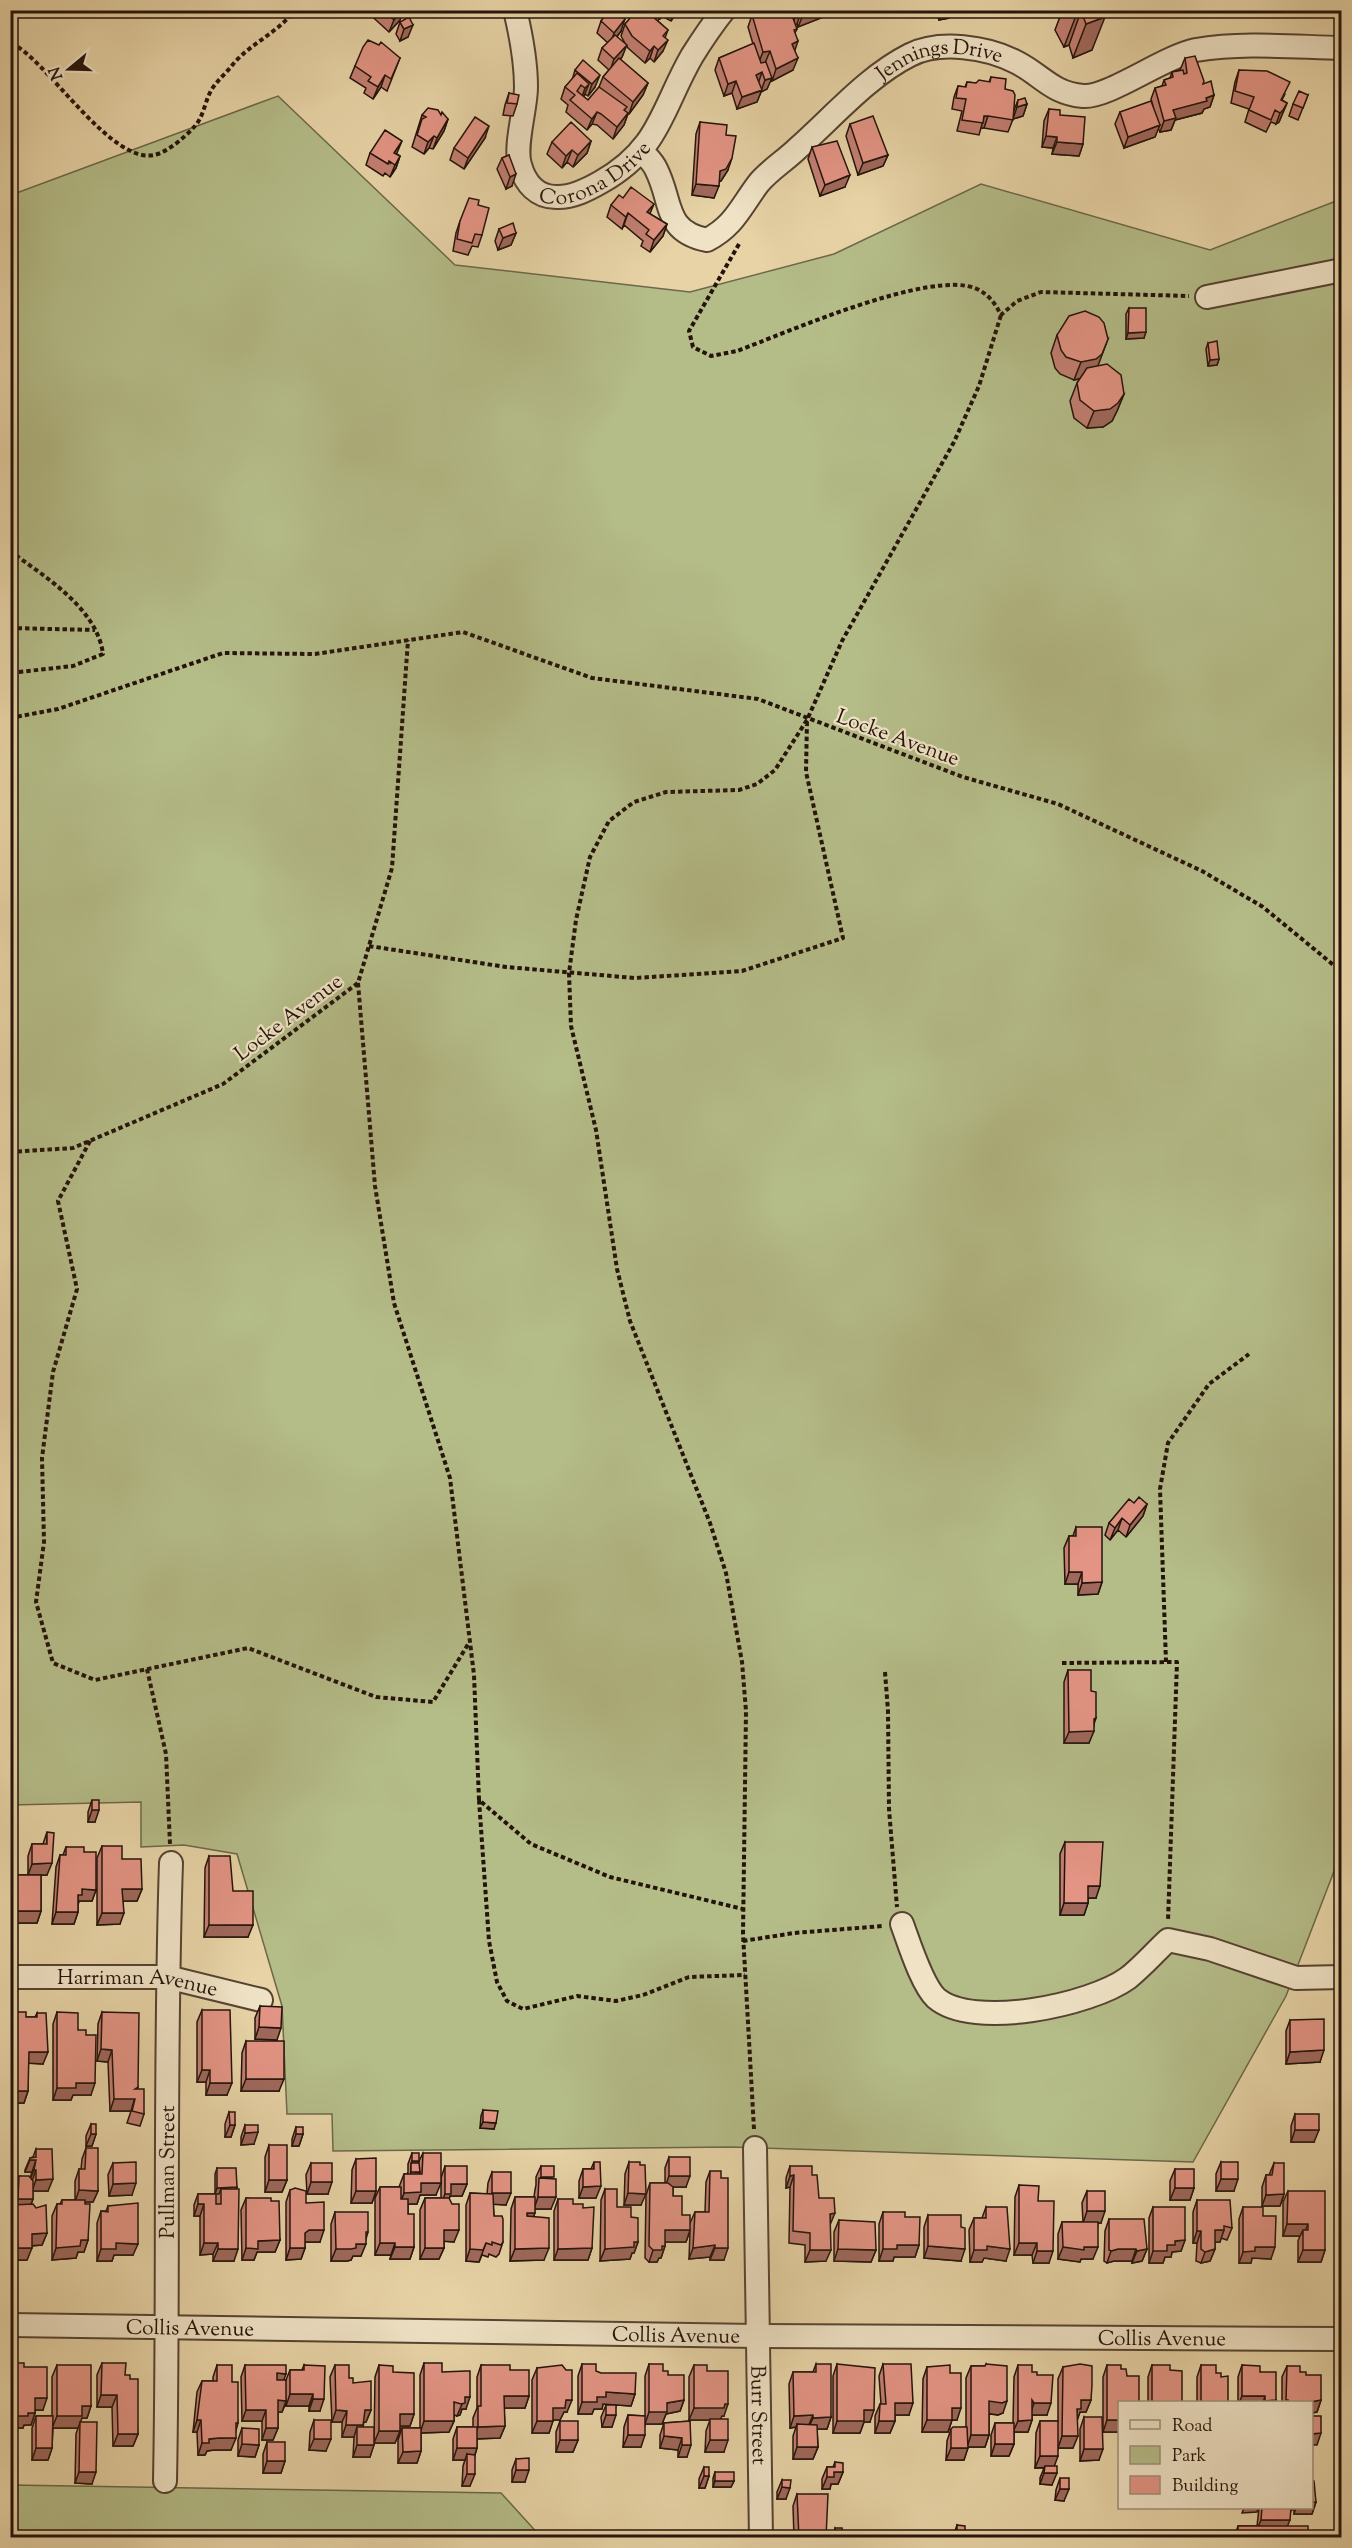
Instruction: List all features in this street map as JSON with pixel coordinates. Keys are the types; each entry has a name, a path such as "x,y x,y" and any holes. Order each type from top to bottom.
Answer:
{"street":[{"name":"Corona Drive","path":"515,10 521,36 526,86 518,161 524,177 533,189 547,197 577,194 619,172 642,150 672,103 691,58 724,10"},
{"name":"Jennings Drive","path":"642,150 656,168 678,229 691,237 707,240 724,231 759,183 883,72 911,55 938,46 990,52 1016,62 1050,87 1071,95 1089,96 1110,89 1164,60 1196,50 1256,45 1341,48"},
{"path":"1208,297 1341,270"},
{"name":"Pullman Street","path":"165,2481 168,2326 167,1977 171,1863"},
{"path":"902,1924 915,1962 935,1997 958,2012 992,2014 1066,2005 1126,1979 1168,1940 1210,1948 1296,1978 1341,1977"},
{"name":"Harriman Avenue","path":"10,1977 167,1977 261,2000"},
{"name":"Burr Street","path":"755,2148 761,2538"},
{"name":"Collis Avenue","path":"10,2325 757,2336 1341,2340"}],"path":[{"path":"18,47 33,57 106,137 129,152 153,156 176,143 197,125 212,90 242,52 288,20 295,10"},
{"path":"741,210 739,244 689,331 693,346 711,356 736,351 905,290 947,284 976,288 994,300 1001,315"},
{"path":"755,2148 743,1941 746,1711 742,1662 726,1573 710,1523 630,1322 617,1269 596,1130 571,1026 569,973 576,920 590,857 609,821 634,802 666,792 739,790 757,784 775,770 807,720 842,641 954,442 979,386 1001,315 1017,301 1041,292 1208,297"},
{"path":"10,551 66,592 101,637 103,654 73,666 10,673"},
{"path":"10,628 95,630"},
{"name":"Locke Avenue","path":"10,718 58,710 223,653 315,654 463,632 592,678 758,699 807,720 963,777 1058,804 1202,871 1263,907 1341,972"},
{"name":"Locke Avenue","path":"10,1152 73,1148 223,1084 358,983 392,868 408,640"},
{"path":"369,946 506,968 635,978 742,971 843,938 806,772 807,720"},
{"path":"358,983 375,1186 394,1303 450,1478 470,1641 489,1941 497,1982 507,2001 523,2009 577,1996 616,2001 643,1995 689,1977 745,1975"},
{"path":"90,1141 58,1201 77,1289 53,1372 42,1458 44,1542 36,1602 52,1663 95,1680 248,1648 376,1697 433,1702 470,1641"},
{"path":"1166,1662 1160,1489 1168,1443 1209,1384 1249,1354"},
{"path":"1062,1663 1177,1662 1168,1940"},
{"path":"147,1669 166,1754 171,1863"},
{"path":"743,1941 794,1933 902,1924 897,1909 890,1820 885,1672"},
{"path":"479,1800 531,1844 610,1877 743,1909"}],"green space":[{"path":"278,96 455,265 690,292 834,254 981,184 1210,250 1341,199 1341,1853 1286,1996 1193,2162 731,2147 333,2151 332,2114 287,2114 282,2006 237,1854 184,1845 141,1847 141,1802 11,1805 11,195"},
{"path":"11,2485 501,2493 541,2537 11,2538"}],"building":[{"path":"383,10 402,10 394,20"},
{"path":"609,10 615,10 625,19 614,33 601,21"},
{"path":"637,10 645,10 668,30 663,36 668,40 658,50 654,46 650,51 632,36 625,24"},
{"path":"649,10 661,10 656,17"},
{"path":"762,10 790,10 797,29 794,30 798,41 792,44 798,58 776,69 770,51 763,52 752,15"},
{"path":"795,10 813,10 803,15 801,12 796,14"},
{"path":"1075,10 1102,10 1105,17 1086,24 1081,11 1077,13"},
{"path":"409,17 413,25 404,29 400,22"},
{"path":"615,35 627,45 614,59 602,48"},
{"path":"368,40 379,45 381,42 400,58 391,79 385,75 378,87 368,81 371,77 355,66"},
{"path":"754,43 761,63 766,62 772,78 765,80 762,72 756,75 762,90 742,97 736,81 728,84 719,58"},
{"path":"1195,56 1203,84 1211,81 1214,95 1206,98 1207,101 1173,110 1176,118 1164,121 1155,88 1166,85 1164,80 1173,77 1172,72 1183,70 1184,74 1187,73 1185,58"},
{"path":"619,58 648,83 633,102 603,77"},
{"path":"583,60 600,75 592,84 575,70"},
{"path":"1239,70 1267,71 1290,82 1281,100 1287,103 1283,110 1280,113 1275,110 1271,120 1249,110 1254,97 1235,91"},
{"path":"577,73 589,84 585,88 581,85 577,91 588,100 599,87 627,107 624,110 628,113 617,127 597,112 592,119 570,100 575,95 565,87"},
{"path":"991,77 1006,79 1005,89 1013,91 1015,95 1013,120 984,116 983,123 962,120 966,99 956,98 958,86 966,87 967,82 976,83 979,80 990,82"},
{"path":"1299,91 1308,95 1303,108 1293,104"},
{"path":"509,93 519,95 517,104 507,103"},
{"path":"1025,98 1027,104 1017,107 1018,100"},
{"path":"1151,101 1160,125 1128,137 1120,112"},
{"path":"428,108 438,110 441,115 442,112 448,119 437,138 434,136 428,142 417,135 422,119 426,117 422,115"},
{"path":"1049,109 1060,110 1060,115 1085,117 1083,144 1057,142 1057,137 1046,136"},
{"path":"873,116 888,155 863,163 850,124"},
{"path":"475,117 489,126 468,158 454,148"},
{"path":"571,122 591,141 578,155 572,150 566,156 552,142"},
{"path":"700,122 727,125 726,135 736,136 732,158 726,169 720,171 719,186 696,184"},
{"path":"385,130 402,141 394,153 400,156 395,165 389,161 388,164 370,153"},
{"path":"837,141 850,175 825,185 812,147"},
{"path":"509,155 516,174 510,177 502,158"},
{"path":"631,187 654,204 647,212 667,224 654,240 646,234 649,230 628,213 626,217 611,205 619,195 623,198"},
{"path":"469,198 479,200 478,205 489,208 482,235 475,234 472,243 457,239 460,221"},
{"path":"513,223 516,233 503,238 499,229"},
{"path":"1129,308 1146,308 1146,332 1128,333"},
{"path":"1085,311 1099,317 1104,323 1108,339 1102,354 1096,359 1081,362 1066,357 1061,350 1057,335 1069,316"},
{"path":"1217,341 1219,359 1210,360 1208,343"},
{"path":"1107,364 1121,375 1124,394 1110,409 1094,411 1080,400 1077,383 1087,368"},
{"path":"1139,1497 1147,1504 1130,1525 1122,1518 1115,1528 1109,1523 1129,1499 1134,1503"},
{"path":"1076,1527 1102,1527 1102,1582 1082,1583 1082,1572 1069,1572 1069,1536 1076,1536"},
{"path":"1068,1670 1091,1670 1091,1691 1096,1692 1094,1731 1069,1732"},
{"path":"92,1800 99,1800 99,1810 92,1810"},
{"path":"47,1832 54,1833 52,1863 32,1864 32,1844 47,1844"},
{"path":"1065,1842 1103,1842 1100,1886 1088,1886 1088,1903 1064,1903"},
{"path":"102,1846 122,1846 122,1859 141,1859 142,1889 122,1889 124,1913 102,1913"},
{"path":"66,1847 84,1847 84,1852 96,1852 96,1890 82,1889 82,1895 78,1895 78,1912 56,1912 60,1855 66,1855"},
{"path":"209,1856 230,1856 233,1891 253,1891 253,1925 209,1925"},
{"path":"13,1875 41,1875 41,1911 13,1911"},
{"path":"260,2006 282,2007 281,2028 259,2027"},
{"path":"202,2010 230,2010 232,2083 210,2083 210,2070 202,2070"},
{"path":"12,2012 26,2012 26,2017 37,2017 37,2013 46,2013 48,2052 29,2052 28,2091 11,2091"},
{"path":"57,2012 78,2013 78,2030 86,2030 86,2035 96,2035 95,2083 76,2083 76,2088 57,2088"},
{"path":"102,2012 139,2013 138,2087 135,2089 144,2089 144,2114 132,2111 135,2099 114,2099 112,2050 101,2049"},
{"path":"1324,2019 1324,2050 1290,2052 1290,2020"},
{"path":"246,2041 284,2041 284,2079 246,2079"},
{"path":"483,2110 498,2111 496,2123 483,2122"},
{"path":"229,2112 235,2112 235,2125 230,2125"},
{"path":"1295,2114 1319,2114 1319,2130 1295,2130"},
{"path":"91,2124 96,2124 96,2134 91,2134"},
{"path":"245,2125 258,2125 258,2132 245,2133"},
{"path":"296,2127 303,2127 303,2134 296,2134"},
{"path":"269,2145 287,2145 287,2180 269,2180"},
{"path":"86,2148 98,2148 98,2191 79,2190 79,2169 85,2169"},
{"path":"36,2149 52,2149 53,2179 36,2180 36,2170 34,2170 36,2160 30,2160 30,2158 36,2157"},
{"path":"412,2153 419,2153 419,2161 412,2161"},
{"path":"423,2153 441,2153 441,2183 421,2183 421,2192 404,2193 404,2174 422,2174"},
{"path":"669,2157 690,2157 690,2176 669,2176"},
{"path":"376,2158 376,2191 356,2191 356,2159"},
{"path":"136,2162 136,2183 113,2184 113,2163"},
{"path":"594,2162 600,2162 601,2186 583,2187 583,2169 594,2169"},
{"path":"629,2162 640,2162 640,2165 645,2165 646,2194 628,2193"},
{"path":"1221,2162 1238,2162 1238,2179 1221,2179"},
{"path":"311,2163 332,2163 332,2182 311,2182"},
{"path":"411,2163 419,2163 420,2172 411,2172"},
{"path":"1274,2163 1284,2163 1284,2194 1266,2195 1266,2175 1272,2175"},
{"path":"445,2166 467,2166 467,2184 451,2184 451,2194 445,2194"},
{"path":"541,2166 554,2166 554,2177 541,2177"},
{"path":"790,2166 812,2166 812,2175 817,2175 819,2198 834,2198 835,2213 830,2214 831,2250 810,2250 810,2233 793,2231 794,2175 790,2176"},
{"path":"217,2168 236,2168 237,2187 217,2188"},
{"path":"1175,2169 1194,2169 1194,2188 1175,2188"},
{"path":"710,2171 721,2171 721,2178 728,2178 728,2248 715,2248 715,2245 693,2248 695,2212 709,2212"},
{"path":"492,2172 511,2172 511,2193 492,2193"},
{"path":"19,2176 29,2176 33,2181 33,2199 18,2199"},
{"path":"539,2178 556,2179 556,2197 538,2197"},
{"path":"650,2183 668,2183 673,2187 673,2196 682,2196 682,2215 690,2215 690,2230 665,2230 665,2246 662,2246 662,2250 653,2250 649,2246"},
{"path":"1019,2185 1039,2186 1038,2201 1054,2201 1053,2251 1037,2251 1037,2243 1019,2243"},
{"path":"380,2187 401,2187 401,2199 408,2199 408,2214 414,2214 414,2247 395,2247 395,2243 380,2243"},
{"path":"295,2188 306,2191 306,2203 324,2202 324,2230 309,2230 305,2233 305,2248 290,2248 290,2190"},
{"path":"221,2189 239,2189 238,2249 218,2249 218,2243 204,2243 204,2204 198,2204 198,2194 216,2194 216,2204 221,2204"},
{"path":"605,2189 617,2189 617,2207 631,2207 631,2217 638,2218 638,2242 634,2242 634,2247 605,2249"},
{"path":"1087,2191 1105,2191 1105,2211 1087,2211"},
{"path":"1288,2191 1325,2191 1325,2250 1303,2250 1303,2230 1308,2230 1308,2224 1287,2224"},
{"path":"470,2193 493,2194 494,2216 502,2216 503,2219 501,2245 492,2242 492,2245 486,2243 483,2250 470,2249"},
{"path":"515,2197 535,2197 535,2213 527,2213 527,2216 549,2218 549,2248 515,2249"},
{"path":"246,2198 271,2198 271,2201 279,2201 280,2240 258,2241 258,2249 246,2248"},
{"path":"425,2198 449,2198 452,2204 459,2204 459,2230 444,2230 444,2248 425,2248"},
{"path":"558,2199 573,2199 573,2204 583,2204 583,2208 594,2207 592,2248 558,2249"},
{"path":"62,2200 85,2200 85,2204 90,2204 88,2240 81,2240 80,2246 56,2248 57,2204 62,2204"},
{"path":"1197,2200 1230,2200 1232,2228 1224,2226 1224,2230 1215,2230 1215,2249 1205,2252 1201,2249 1201,2231 1197,2231"},
{"path":"138,2203 138,2244 116,2243 116,2249 101,2249 101,2211 108,2212 108,2206"},
{"path":"33,2204 36,2208 46,2205 47,2233 32,2234 32,2248 18,2248 17,2231 12,2232 12,2205"},
{"path":"986,2207 1007,2207 1010,2249 987,2246 987,2250 974,2250 974,2218 986,2218"},
{"path":"1153,2207 1185,2207 1185,2240 1175,2241 1175,2245 1167,2245 1167,2251 1153,2251"},
{"path":"1243,2207 1263,2207 1263,2216 1276,2216 1275,2247 1255,2247 1255,2251 1243,2252"},
{"path":"335,2212 368,2212 366,2244 356,2244 356,2248 351,2249 336,2249"},
{"path":"883,2212 905,2212 905,2217 920,2217 919,2245 897,2245 897,2249 883,2249"},
{"path":"928,2215 961,2215 961,2227 965,2228 965,2249 928,2246"},
{"path":"1109,2219 1144,2219 1147,2249 1109,2250"},
{"path":"839,2220 875,2222 876,2250 838,2249"},
{"path":"1062,2222 1098,2222 1098,2247 1084,2247 1084,2250 1063,2247"},
{"path":"12,2363 24,2363 24,2367 47,2367 47,2398 35,2398 35,2413 28,2413 28,2416 12,2416"},
{"path":"102,2363 126,2363 125,2375 130,2375 130,2379 138,2379 138,2434 118,2434 117,2395 101,2395"},
{"path":"424,2363 442,2363 442,2372 470,2371 470,2397 465,2397 465,2403 454,2402 454,2421 424,2421"},
{"path":"582,2364 596,2364 596,2371 601,2373 636,2373 635,2394 606,2392 606,2397 597,2397 597,2402 582,2402"},
{"path":"649,2364 663,2364 663,2371 668,2371 668,2375 684,2375 684,2400 667,2403 667,2412 649,2412"},
{"path":"816,2364 831,2364 831,2417 794,2416 793,2372 816,2372"},
{"path":"837,2364 875,2368 874,2410 864,2410 864,2421 837,2421"},
{"path":"883,2364 911,2364 913,2403 895,2403 895,2421 879,2421 880,2404 886,2404"},
{"path":"986,2364 1007,2366 1007,2401 1002,2403 989,2401 989,2435 971,2435 971,2366 985,2366"},
{"path":"1080,2364 1092,2366 1091,2400 1081,2400 1081,2409 1077,2409 1078,2436 1062,2436 1063,2367"},
{"path":"57,2365 91,2365 91,2406 82,2406 82,2416 57,2416"},
{"path":"217,2365 232,2365 232,2382 238,2382 236,2438 209,2439 209,2443 202,2443 201,2420 197,2420 202,2381 217,2381"},
{"path":"245,2365 286,2365 286,2374 277,2373 277,2380 286,2380 286,2401 278,2400 278,2428 266,2428 266,2410 246,2410"},
{"path":"304,2365 325,2366 324,2399 313,2399 313,2394 290,2394 290,2370 304,2370"},
{"path":"335,2365 349,2365 349,2378 353,2378 353,2383 371,2381 371,2410 365,2410 363,2425 346,2425 347,2411 336,2410"},
{"path":"379,2365 393,2366 393,2372 414,2373 414,2414 400,2414 400,2431 379,2431"},
{"path":"481,2365 510,2365 510,2370 529,2370 529,2396 504,2396 505,2426 478,2427 478,2406 481,2406"},
{"path":"562,2365 566,2370 572,2370 572,2400 566,2400 565,2408 553,2408 553,2421 537,2421 537,2368"},
{"path":"694,2365 707,2365 707,2371 728,2371 728,2404 725,2404 724,2408 694,2408"},
{"path":"950,2365 950,2373 961,2373 961,2408 952,2408 952,2420 927,2420 927,2367"},
{"path":"1018,2365 1032,2365 1032,2372 1037,2372 1037,2375 1053,2375 1051,2403 1034,2403 1032,2400 1032,2420 1018,2421"},
{"path":"1107,2365 1121,2365 1121,2369 1126,2369 1127,2376 1139,2376 1139,2401 1118,2401 1118,2420 1107,2420"},
{"path":"1152,2365 1170,2365 1170,2370 1182,2371 1182,2401 1152,2401"},
{"path":"1201,2365 1216,2365 1216,2373 1221,2373 1221,2377 1228,2376 1228,2401 1201,2401"},
{"path":"1242,2365 1260,2366 1260,2372 1276,2372 1276,2400 1265,2401 1265,2396 1242,2396"},
{"path":"1287,2366 1300,2366 1300,2372 1306,2372 1306,2375 1321,2375 1321,2400 1286,2400"},
{"path":"606,2405 616,2405 616,2415 606,2415"},
{"path":"628,2415 645,2416 645,2435 628,2435"},
{"path":"36,2416 53,2416 52,2448 36,2448"},
{"path":"1313,2416 1321,2416 1321,2433 1313,2434"},
{"path":"1084,2417 1102,2417 1103,2449 1084,2449"},
{"path":"710,2419 728,2419 728,2440 710,2440"},
{"path":"314,2420 331,2420 331,2439 314,2439"},
{"path":"560,2421 578,2421 578,2440 560,2440"},
{"path":"690,2421 691,2445 682,2445 682,2438 664,2436 664,2423"},
{"path":"1040,2421 1058,2421 1058,2456 1040,2456"},
{"path":"80,2422 97,2422 96,2472 79,2472"},
{"path":"995,2423 1014,2423 1014,2444 995,2444"},
{"path":"797,2424 817,2425 818,2447 797,2447"},
{"path":"357,2427 374,2427 374,2445 357,2445"},
{"path":"457,2427 477,2427 477,2448 457,2448"},
{"path":"967,2427 968,2448 951,2448 951,2429"},
{"path":"242,2428 259,2429 259,2445 242,2444"},
{"path":"402,2428 421,2428 421,2451 403,2452"},
{"path":"267,2442 285,2442 285,2461 267,2461"},
{"path":"467,2454 475,2455 475,2474 467,2474"},
{"path":"529,2458 529,2470 516,2470 516,2459"},
{"path":"835,2462 843,2463 843,2472 834,2472 834,2477 827,2477 827,2467 835,2467"},
{"path":"1045,2466 1057,2466 1057,2473 1044,2473"},
{"path":"704,2467 709,2467 709,2476 704,2476"},
{"path":"715,2472 734,2472 734,2481 715,2481"},
{"path":"1060,2478 1069,2478 1069,2489 1060,2489"},
{"path":"782,2480 791,2480 790,2488 782,2487"},
{"path":"1313,2481 1314,2481 1316,2502 1313,2502"},
{"path":"797,2494 828,2494 826,2538 799,2538"},
{"path":"1262,2509 1291,2509 1290,2520 1261,2520"},
{"path":"957,2525 965,2526 965,2538 957,2538"},
{"path":"1238,2526 1308,2526 1308,2538 1238,2538"},
{"path":"835,2528 842,2528 843,2535 836,2536"}]}
